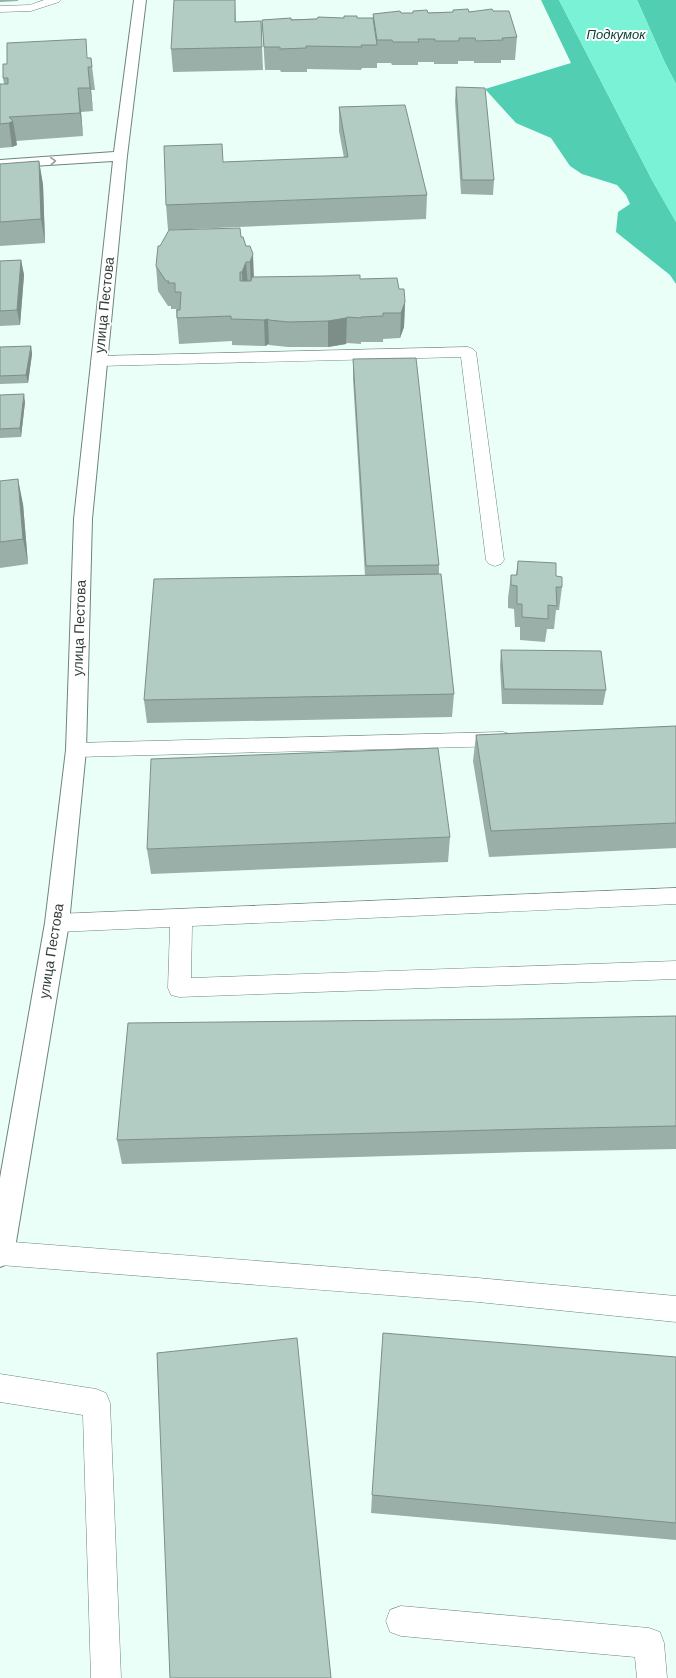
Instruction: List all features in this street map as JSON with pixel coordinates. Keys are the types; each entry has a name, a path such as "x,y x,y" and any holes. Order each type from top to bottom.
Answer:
{"street":[{"name":"улица Пестова","path":"0,1253 57,923 76,750 82,519 120,156 140,0"},
{"path":"0,164 120,156"}],"lane":[{"path":"0,9 31,8 54,0"},
{"path":"99,362 468,352 495,560"},
{"path":"76,750 518,738"},
{"path":"57,923 676,896"},
{"path":"181,918 179,988 676,970"},
{"path":"0,1253 478,1290 676,1309"},
{"path":"0,1388 96,1403 106,1678"},
{"path":"401,1621 649,1643 652,1678"}],"shaded area":[{"path":"541,0 559,0 652,180 676,222 676,284 670,275 616,232 618,212 630,204 626,195 617,185 582,174 570,166 551,138 516,123 485,89 571,63"},
{"path":"637,0 676,0 676,84 665,63"}],"water":[{"name":"Подкумок","path":"559,0 637,0 676,84 676,222 652,180"}],"building":[{"path":"174,0 235,0 235,22 261,21 262,47 171,49"},
{"path":"468,9 469,12 492,9 493,11 509,11 517,37 502,38 503,40 476,41 475,38 459,38 459,41 418,39 419,42 393,42 392,40 377,40 373,14 400,11 401,13 413,13 413,11 427,10 428,13 453,12 453,10"},
{"path":"344,16 373,18 377,45 361,45 362,47 306,46 306,48 280,49 280,47 264,47 262,20 291,18 291,20 317,19 318,17 344,18"},
{"path":"86,39 87,58 91,58 92,67 88,67 90,88 78,88 80,113 9,117 13,121 0,124 0,84 8,84 8,78 3,78 3,64 7,64 7,43"},
{"path":"456,87 485,88 494,180 462,180"},
{"path":"405,105 427,195 166,205 164,146 222,144 223,162 348,157 339,107"},
{"path":"39,161 41,219 0,222 0,164"},
{"path":"240,228 241,237 243,237 246,246 250,246 253,254 250,262 246,262 242,272 240,272 240,281 251,281 252,277 360,275 360,279 397,278 399,289 404,289 405,302 401,313 383,313 383,316 361,318 347,317 328,321 288,322 268,319 231,319 231,316 177,318 177,310 180,310 181,292 175,292 175,283 168,283 169,281 166,281 156,266 158,246 160,246 169,230"},
{"path":"21,260 17,310 0,311 0,261"},
{"path":"31,346 26,375 0,376 0,347"},
{"path":"416,358 439,565 366,566 353,359"},
{"path":"24,394 20,428 0,429 0,395"},
{"path":"18,479 23,539 0,542 0,481"},
{"path":"518,561 556,563 556,576 562,577 562,587 556,587 557,606 548,605 548,619 522,617 522,604 517,604 517,586 511,585 511,575 517,575"},
{"path":"441,574 454,694 144,700 154,579"},
{"path":"501,650 601,651 606,690 504,689"},
{"path":"676,726 676,823 491,831 476,735"},
{"path":"438,748 450,837 147,849 151,759"},
{"path":"676,1016 676,1126 117,1140 128,1023"},
{"path":"383,1333 676,1357 676,1523 372,1495"},
{"path":"297,1338 331,1678 170,1678 157,1353"}]}
